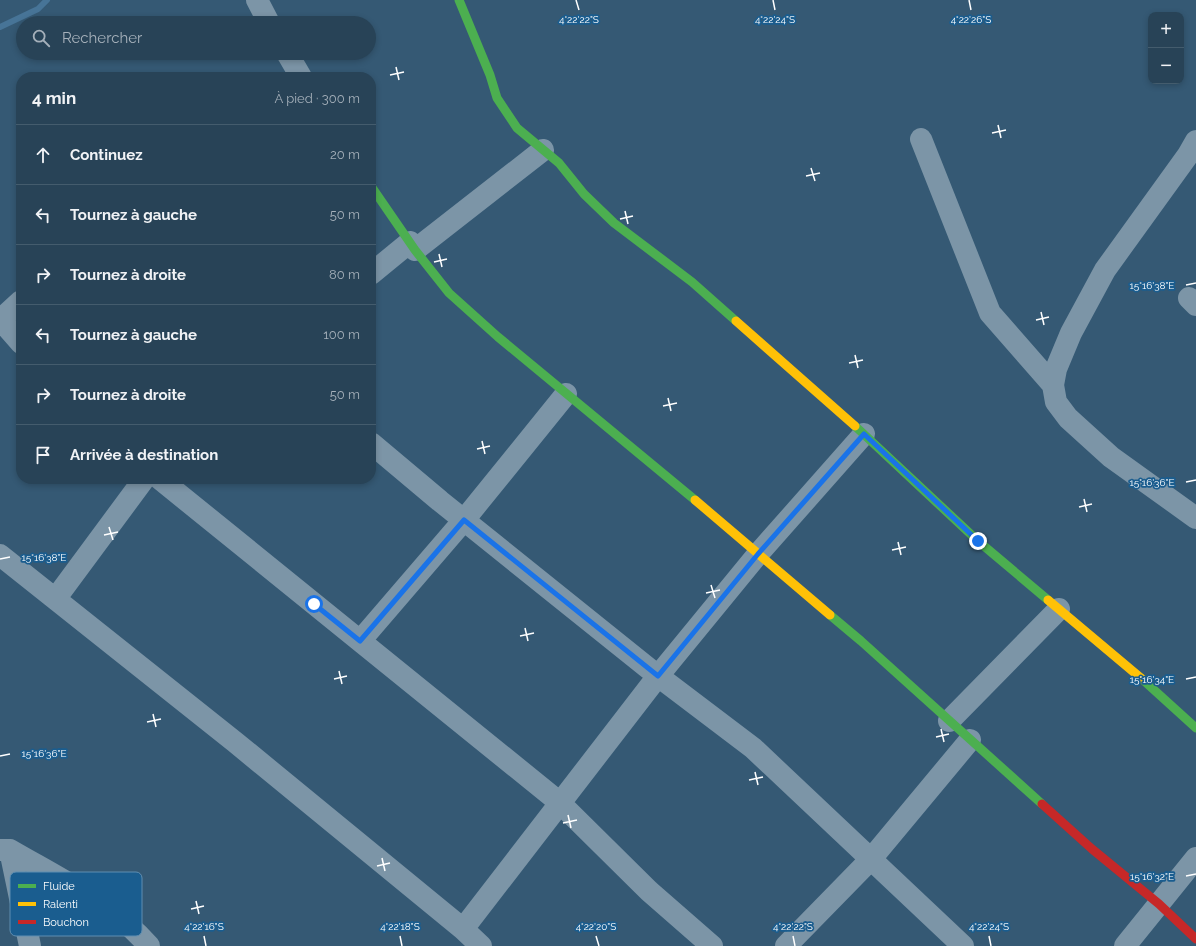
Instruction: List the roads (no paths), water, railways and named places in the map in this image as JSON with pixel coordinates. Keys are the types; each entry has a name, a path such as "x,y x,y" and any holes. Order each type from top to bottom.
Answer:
{"street":[{"path":"257,0 266,16"},
{"path":"459,0 490,75 497,98 517,128 559,163 584,194 614,223 692,282 864,434 978,541 1142,679 1196,728"},
{"path":"291,60 298,72"},
{"path":"922,139 990,313 1053,385"},
{"path":"1196,141 1188,155 1105,270 1071,333 1056,369 1053,385 1056,402 1068,418 1112,457 1196,518"},
{"path":"376,271 543,150"},
{"path":"376,193 412,246 449,293 566,394 860,641 1092,849 1159,904 1196,939"},
{"path":"16,306 0,319 16,337"},
{"path":"360,641 464,520 566,394"},
{"path":"463,929 559,802 658,676 758,554 864,434"},
{"path":"376,447 658,676 753,748 964,946"},
{"path":"56,598 140,484"},
{"path":"166,484 559,802 649,891 712,946"},
{"path":"0,555 56,598 235,742 463,929 481,946"},
{"path":"949,721 1058,608"},
{"path":"786,946 871,860 970,740"},
{"path":"5,850 11,872"},
{"path":"5,850 44,872"},
{"path":"1125,946 1196,858"},
{"path":"27,936 30,946"},
{"path":"140,936 149,946"}],"waterway":[{"path":"23,16 38,9 47,0"},
{"path":"0,27 16,19"}]}
